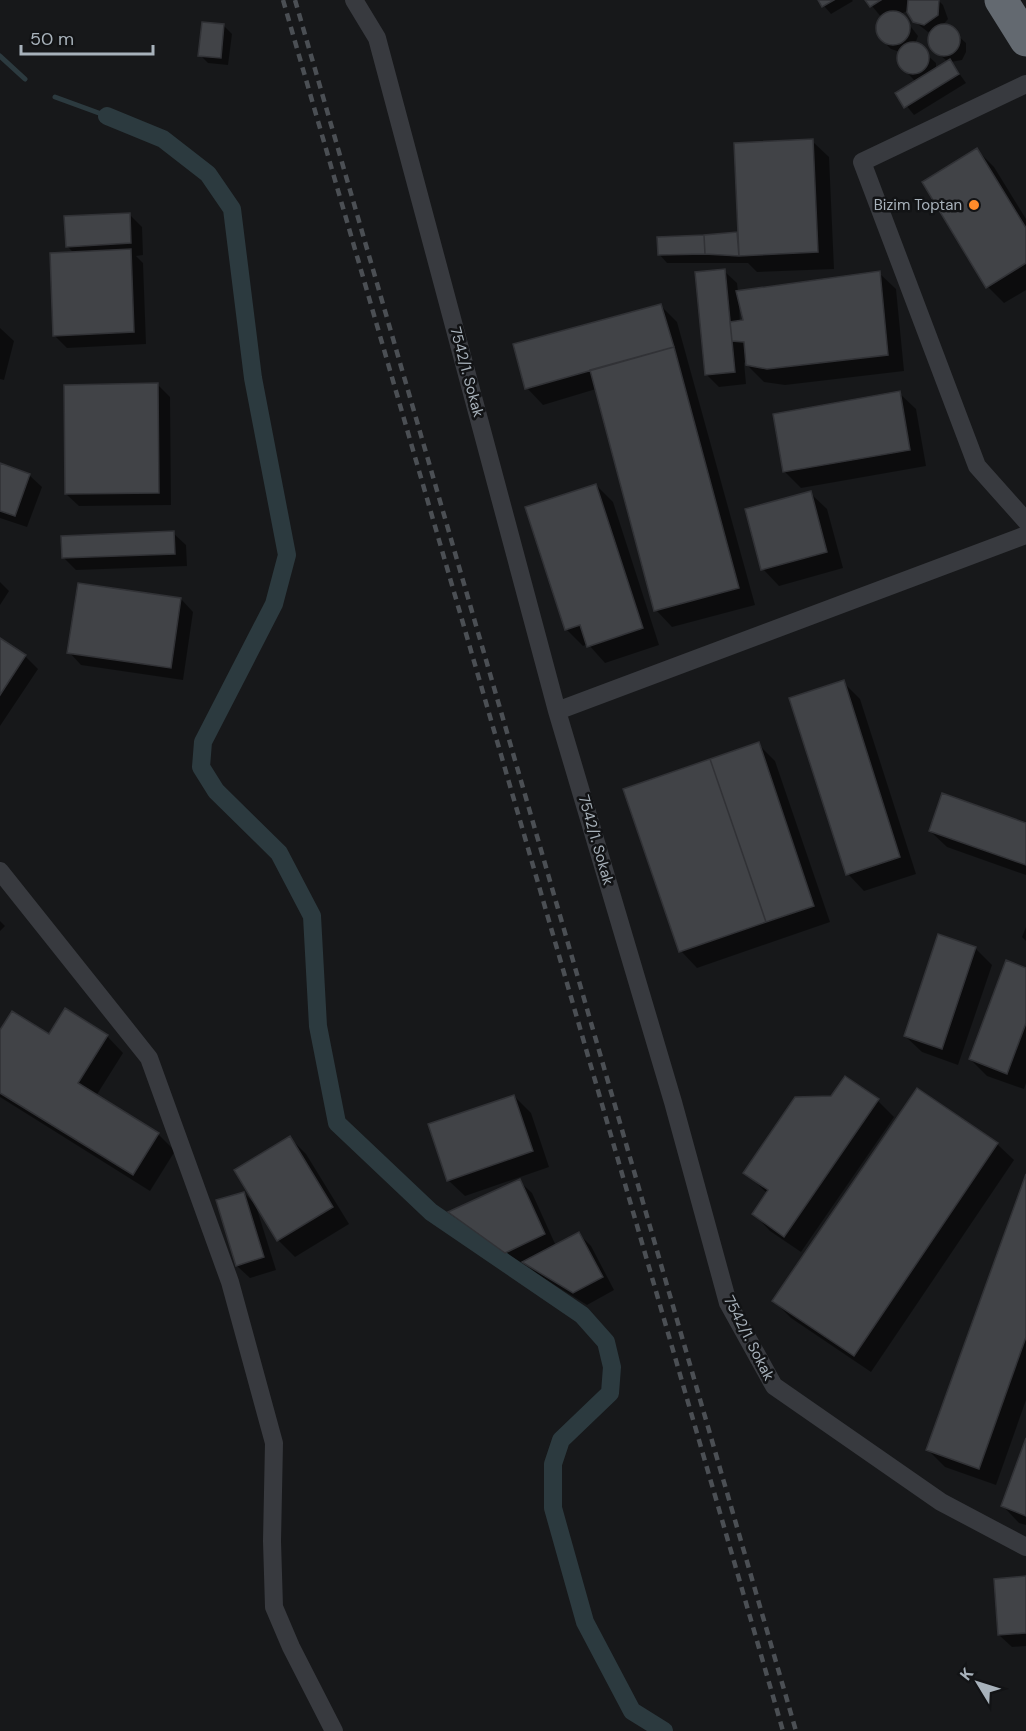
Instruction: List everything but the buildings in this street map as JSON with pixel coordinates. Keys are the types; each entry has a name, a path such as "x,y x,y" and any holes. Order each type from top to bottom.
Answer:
{"highway":[{"path":"1001,0 1026,40"}],"street":[{"name":"7542/1. Sokak","path":"354,0 377,38 557,711 673,1102 728,1303 774,1386 940,1502 1026,1547"},
{"path":"1026,84 862,162 977,466 1026,521"},
{"path":"557,711 1026,535"},
{"path":"0,871 149,1058 230,1282 274,1443 272,1541 274,1607 291,1647 334,1731"}],"waterway":[{"path":"0,56 25,79"},
{"path":"55,97 107,116"},
{"path":"107,116 163,139 208,174 232,209 253,378 287,555 274,604 203,742 201,767 216,791 279,853 312,916 318,1026 337,1123 431,1212 582,1315 606,1342 612,1367 610,1393 561,1440 553,1464 553,1508 585,1622 632,1711 664,1731"}],"railway":[{"path":"283,0 783,1731"},
{"path":"295,0 796,1731"}],"place":[{"name":"Bizim Toptan","path":"974,205"}]}
